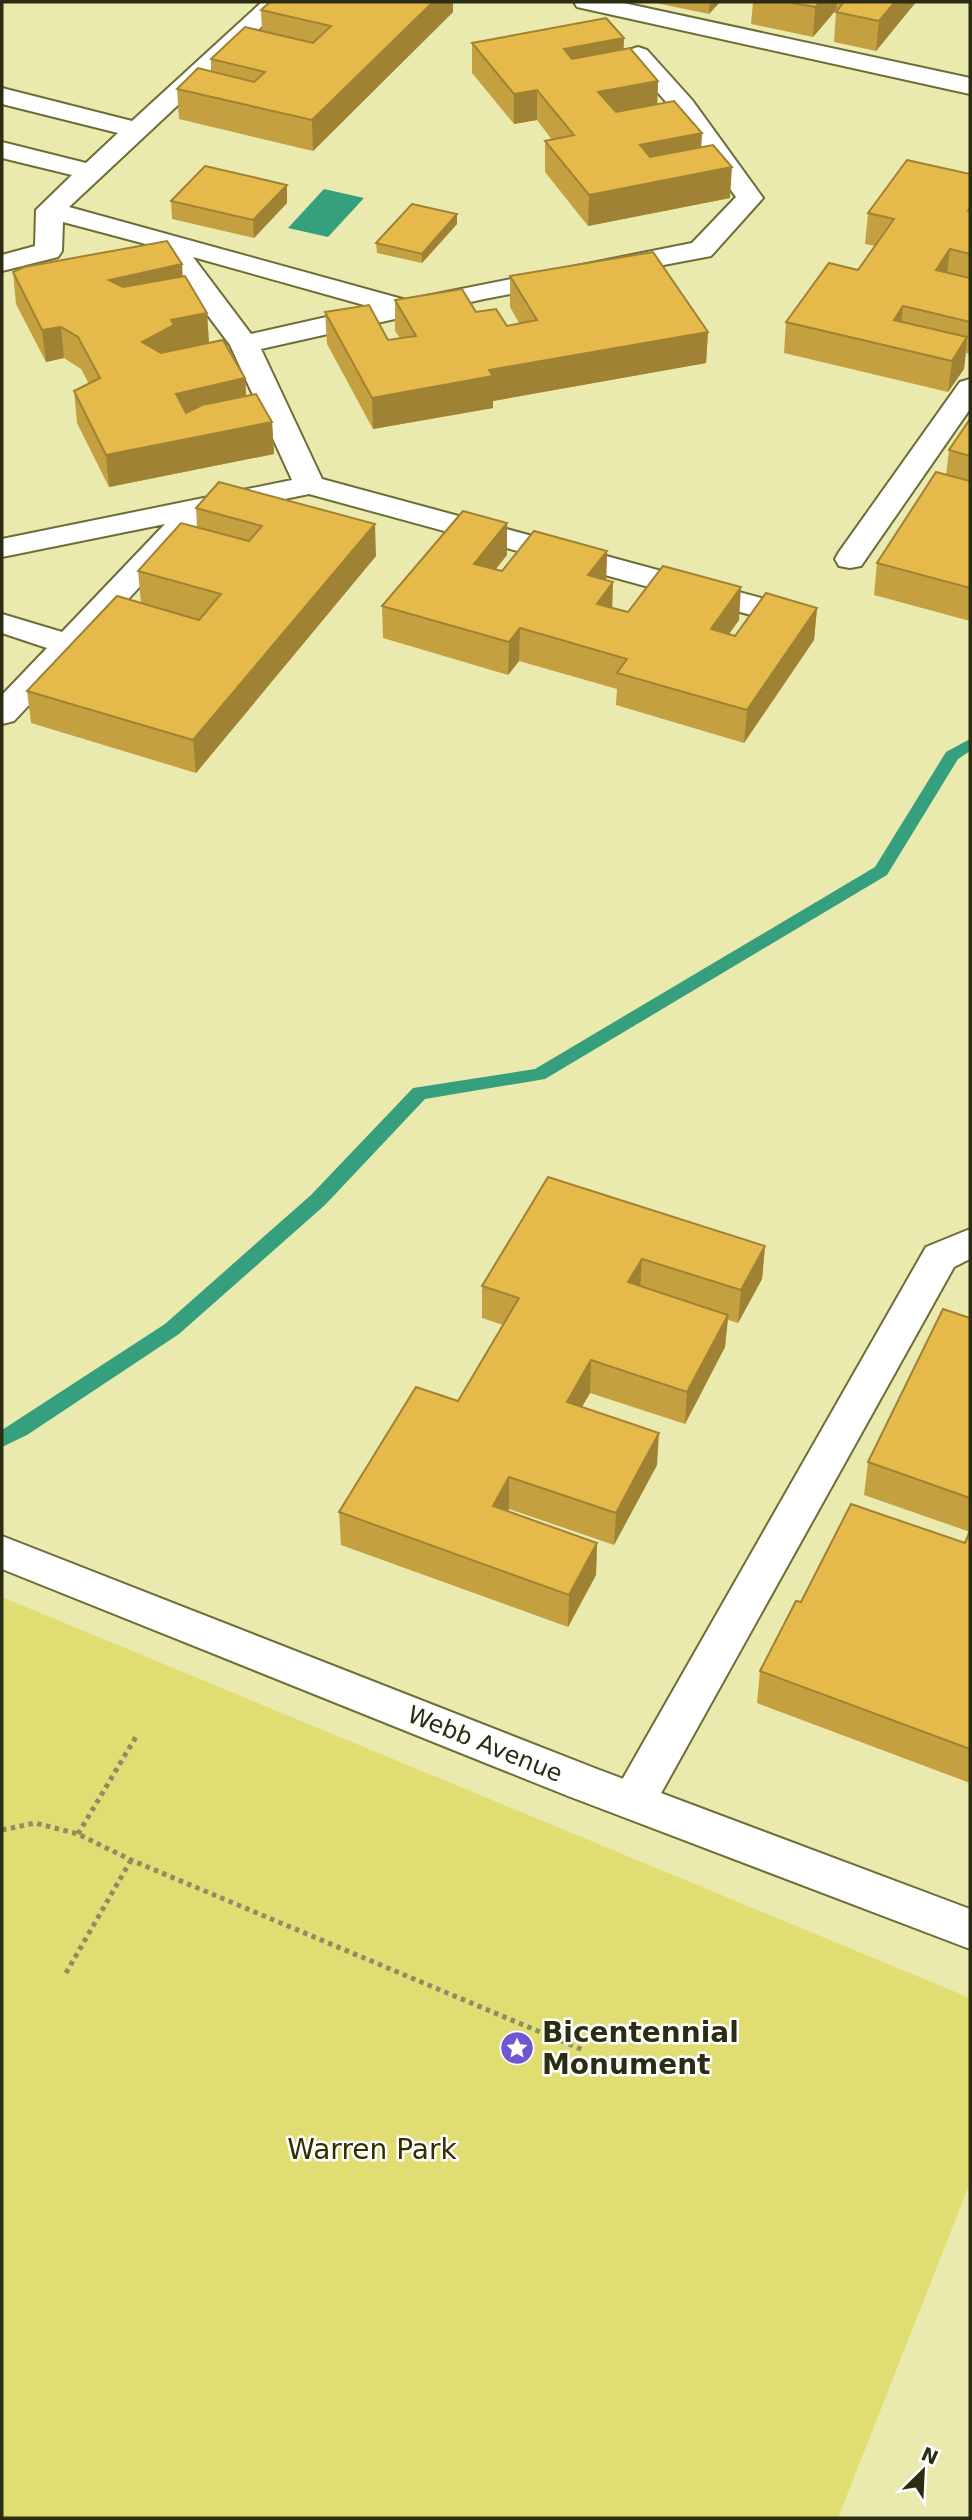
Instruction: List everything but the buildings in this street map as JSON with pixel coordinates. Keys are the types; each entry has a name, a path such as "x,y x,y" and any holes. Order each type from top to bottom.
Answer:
{"street":[{"path":"2,262 48,251 50,210 276,2"},
{"path":"586,2 970,86"},
{"path":"244,344 405,308 701,250 750,198 665,82 638,55"},
{"path":"2,96 138,130"},
{"path":"2,150 91,172"},
{"path":"50,210 405,308"},
{"path":"167,241 244,344 310,485"},
{"path":"850,559 970,388"},
{"path":"2,548 310,485 791,616"},
{"path":"2,714 196,508"},
{"path":"2,623 68,644"},
{"path":"634,1800 940,1257 970,1243"},
{"name":"Webb Avenue","path":"2,1552 584,1783 970,1929"}],"path":[{"path":"78,1834 137,1735"},
{"path":"2,1830 35,1823 78,1834 131,1860 583,2050"},
{"path":"66,1973 131,1860"}],"green space":[{"name":"Warren Park","path":"2,1597 970,1998 970,2183 838,2518 2,2518"}],"shaded area":[{"path":"324,189 364,198 328,237 288,228"}],"waterway":[{"path":"2,1439 20,1430 172,1329 318,1200 419,1093 539,1075 881,871 952,756 970,744"}],"place":[{"name":"Bicentennial Monument","path":"517,2048"}]}
